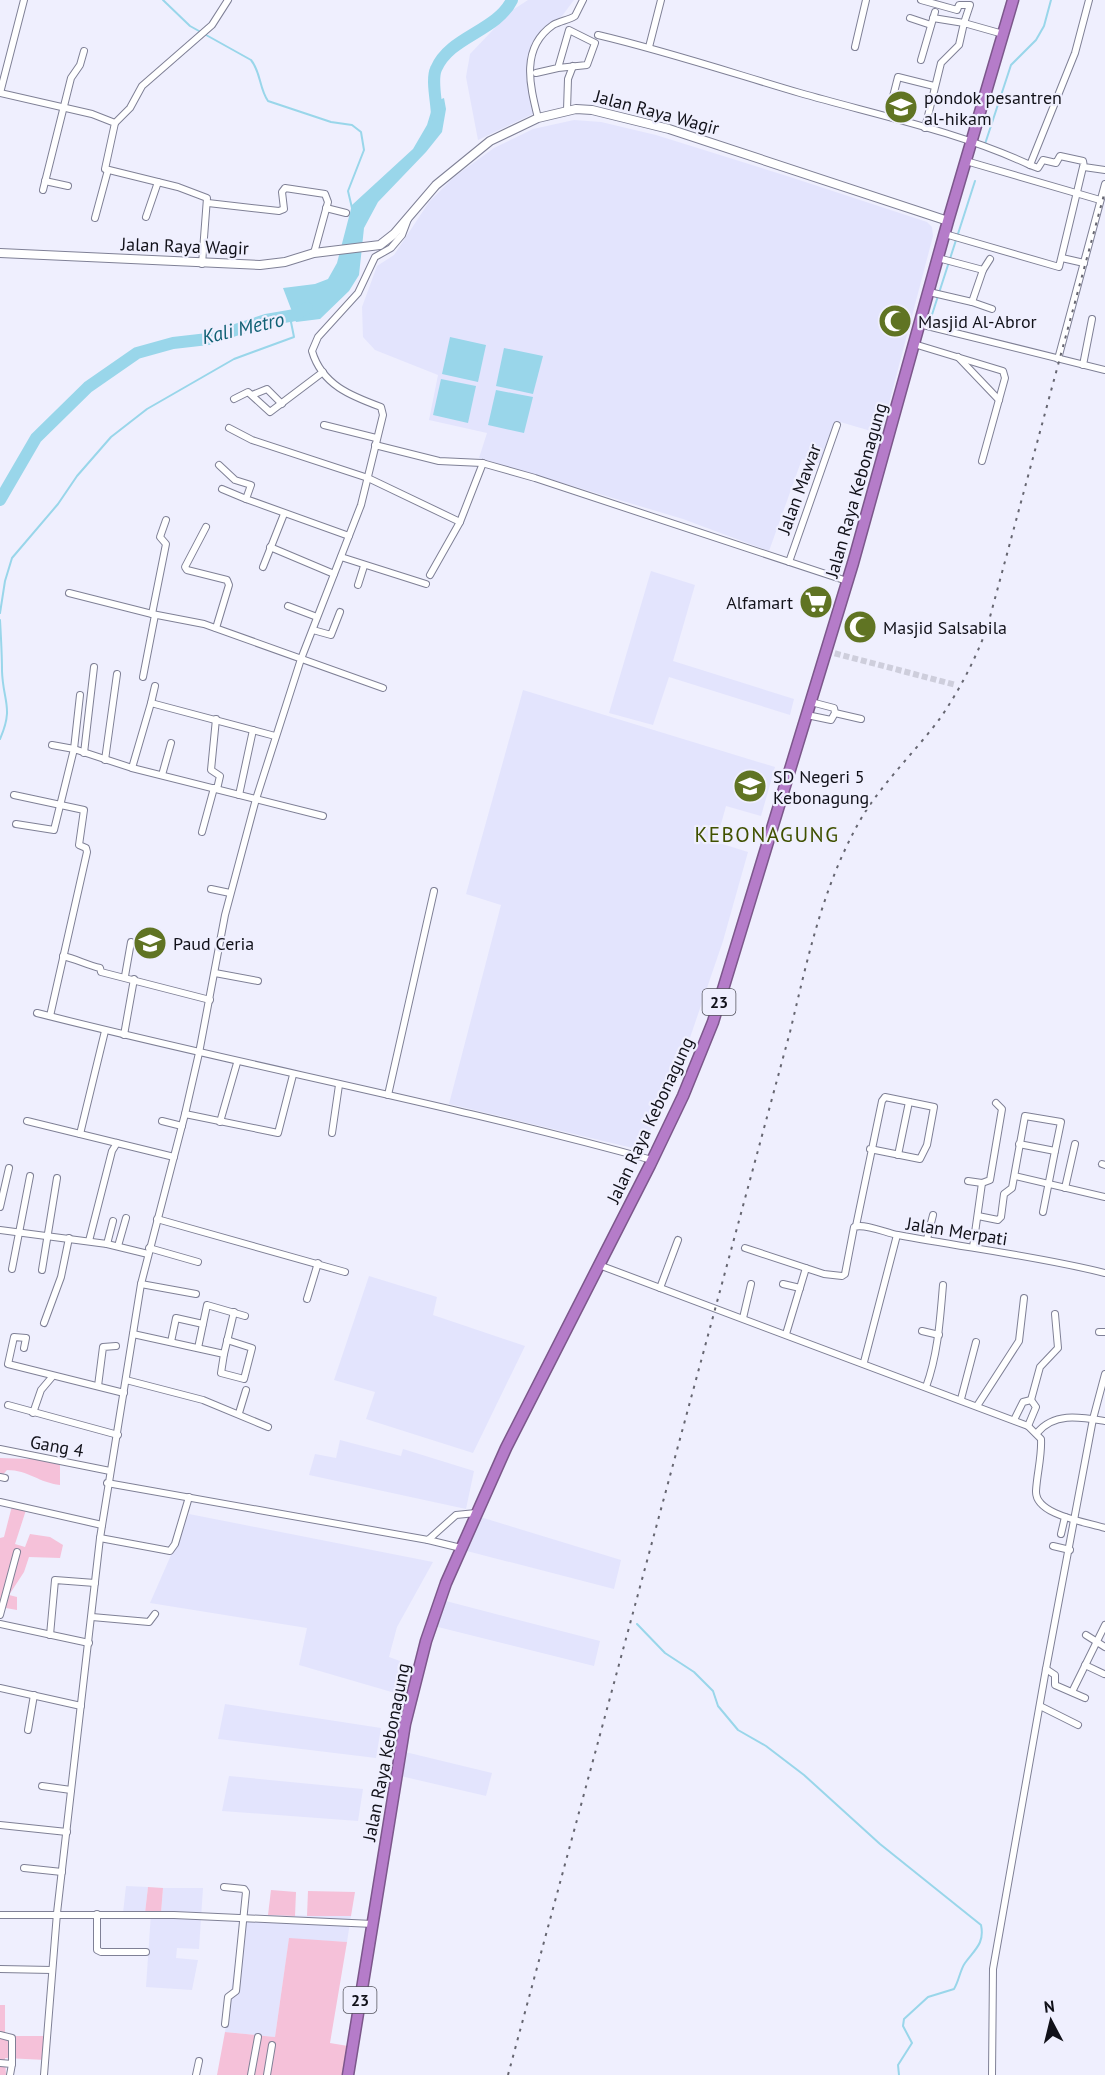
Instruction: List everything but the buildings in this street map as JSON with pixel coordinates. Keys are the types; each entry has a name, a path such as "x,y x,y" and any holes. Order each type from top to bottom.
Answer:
{"highway":[{"name":"Jalan Raya Kebonagung","path":"374,1924 411,1695 429,1633 461,1548 511,1437 652,1160 683,1096 713,1022 847,581 919,324 933,293 942,259 953,237 948,221 975,163 1003,34 1013,0"},
{"name":"23","path":"348,2075 374,1924"}],"main road":[{"name":"Jalan Raya Wagir","path":"0,253 202,264 267,265 314,253 372,247 389,240 428,193 471,155 500,135 538,118 567,110 592,110 669,129 948,221"}],"street":[{"path":"24,0 0,93 64,107 115,123"},
{"path":"95,218 108,170 105,168 115,123 130,108 142,86 212,25 228,0"},
{"path":"538,118 529,76 533,51 554,25 575,16 583,0"},
{"path":"649,47 661,0"},
{"path":"855,47 866,0"},
{"path":"921,0 957,10 959,4 970,4 959,45 941,63 926,128"},
{"path":"1030,165 1075,53 1089,0"},
{"path":"910,18 933,18 1003,34"},
{"path":"921,60 933,18"},
{"path":"536,73 561,67 587,65 595,43 569,30 561,67 568,79"},
{"path":"598,35 649,47 801,93 888,116 980,144 1038,168 1043,160 1056,163 1060,156 1083,161 1078,194 1059,267 953,237"},
{"path":"43,190 71,78 79,67 84,51"},
{"path":"567,110 568,79 573,66"},
{"path":"888,116 898,77 934,86"},
{"path":"975,163 1100,200"},
{"path":"1083,167 1105,170"},
{"path":"108,170 206,197 208,204 202,264"},
{"path":"45,181 68,186"},
{"path":"146,217 158,182"},
{"path":"1058,359 1105,183"},
{"path":"208,204 282,211 283,189 325,194 326,208 314,253"},
{"path":"326,208 346,213"},
{"path":"44,2075 57,1913 100,1538 107,1482 118,1434 141,1284 199,1053 230,893 275,736 301,658 349,536 368,478 382,409 340,391 323,372 312,351 318,337 358,293 375,257 391,248 402,235 409,216"},
{"path":"1062,258 1084,263"},
{"path":"942,259 983,270"},
{"path":"972,302 983,270 990,259"},
{"path":"933,293 992,309"},
{"path":"1083,365 1092,319"},
{"path":"919,324 1105,370"},
{"path":"914,344 1003,371 1005,378 982,461"},
{"path":"957,356 999,400"},
{"path":"234,399 245,392 252,395 268,411 282,404 323,372"},
{"path":"252,395 267,388 282,404"},
{"path":"324,425 439,461 483,463 630,508 847,581"},
{"name":"Jalan Mawar","path":"789,562 837,425"},
{"path":"229,428 252,440 368,478 460,522"},
{"path":"430,575 460,522 483,463"},
{"path":"219,465 235,480 251,485 246,499"},
{"path":"222,489 284,514 349,536"},
{"path":"262,567 284,514"},
{"path":"143,677 166,544 160,537 166,520"},
{"path":"206,527 185,567 187,570 227,580 229,585 216,628"},
{"path":"270,547 334,574"},
{"path":"341,557 423,584"},
{"path":"358,585 364,566"},
{"path":"69,593 216,628 383,688"},
{"path":"288,606 317,617"},
{"path":"313,630 331,634 340,612"},
{"path":"84,753 94,668"},
{"path":"105,760 117,674"},
{"path":"132,768 155,686"},
{"path":"16,824 53,831 74,749 80,695"},
{"path":"807,715 831,720 835,713 834,708 811,702"},
{"path":"151,703 275,736"},
{"path":"835,713 861,718"},
{"path":"202,832 220,776 211,770 216,719"},
{"path":"239,795 253,730"},
{"path":"162,775 171,743"},
{"path":"52,745 74,749 132,768 323,816"},
{"path":"14,795 84,810 79,846 87,849 50,1016"},
{"path":"211,889 230,893"},
{"path":"387,1095 434,891"},
{"path":"125,976 131,942"},
{"path":"63,956 85,961 90,966 100,968 100,972 125,976 210,1000"},
{"path":"215,973 258,981"},
{"path":"124,1035 134,979"},
{"path":"37,1013 652,1160"},
{"path":"80,1134 105,1031"},
{"path":"220,1122 237,1062"},
{"path":"185,1114 278,1133 293,1075"},
{"path":"333,1133 339,1085"},
{"path":"745,1248 806,1268 842,1276 845,1274 870,1149 885,1097 934,1107 927,1145 920,1159 870,1149"},
{"path":"898,1155 909,1102"},
{"path":"968,1181 982,1183 988,1182 991,1178 1002,1108 996,1103"},
{"path":"978,1216 1000,1219 1004,1194 1012,1189 1015,1176 1023,1119 1029,1115 1061,1122 1043,1212"},
{"path":"27,1121 174,1157"},
{"path":"162,1122 182,1126"},
{"path":"89,1241 112,1151 117,1143"},
{"path":"1019,1144 1055,1151"},
{"path":"1065,1188 1075,1144"},
{"path":"0,1207 9,1168"},
{"path":"12,1269 30,1176"},
{"path":"1015,1176 1105,1197"},
{"path":"42,1270 57,1178"},
{"path":"973,1247 982,1183"},
{"path":"927,1239 933,1215"},
{"path":"118,1246 126,1218"},
{"path":"157,1220 345,1272"},
{"path":"107,1244 113,1221"},
{"path":"856,1226 897,1235"},
{"path":"0,1230 89,1241 198,1262"},
{"name":"Jalan Merpati","path":"864,1362 897,1235 1058,1262 1105,1273"},
{"path":"44,1323 62,1278 69,1238"},
{"path":"660,1288 678,1240"},
{"path":"307,1299 318,1263"},
{"path":"599,1265 864,1362 1028,1426 1037,1433 1041,1447 1036,1496 1044,1508 1065,1517 1105,1528"},
{"path":"786,1334 806,1268"},
{"path":"141,1284 196,1294"},
{"path":"743,1318 751,1284"},
{"path":"783,1284 800,1288"},
{"path":"926,1387 934,1366 943,1285"},
{"path":"977,1407 1019,1341 1024,1298"},
{"path":"198,1348 207,1305 245,1316"},
{"path":"227,1340 252,1348 246,1378 221,1373 224,1354 227,1340 234,1312"},
{"path":"1031,1400 1040,1367 1058,1348 1055,1314"},
{"path":"171,1342 176,1317 203,1324"},
{"path":"922,1331 939,1335"},
{"path":"133,1334 224,1354"},
{"path":"24,1348 26,1338 14,1337 8,1364 52,1377 123,1393"},
{"path":"961,1399 976,1342"},
{"path":"98,1386 103,1347 116,1346"},
{"path":"993,2075 993,1969 1093,1419 1105,1374"},
{"path":"33,1413 40,1390 52,1377"},
{"path":"126,1380 189,1395 239,1413 268,1427"},
{"path":"239,1413 246,1389"},
{"path":"1014,1420 1023,1402 1031,1400"},
{"path":"1028,1426 1036,1407 1031,1400"},
{"path":"8,1405 118,1434"},
{"path":"1037,1433 1043,1426 1056,1419 1105,1421"},
{"name":"Gang 4","path":"0,1449 109,1472"},
{"path":"107,1482 428,1540 461,1548"},
{"path":"100,1538 170,1551 175,1544 189,1497"},
{"path":"0,1502 102,1525"},
{"path":"428,1540 456,1515 476,1513"},
{"path":"1061,1534 1065,1517"},
{"path":"1053,1546 1070,1550"},
{"path":"0,1615 17,1552"},
{"path":"50,1635 55,1580 95,1583"},
{"path":"92,1617 149,1622 155,1614"},
{"path":"0,1624 89,1643"},
{"path":"1072,1692 1105,1625"},
{"path":"1086,1635 1105,1647"},
{"path":"1085,1665 1104,1674"},
{"path":"1046,1669 1055,1675 1054,1685 1085,1698"},
{"path":"0,1688 81,1706"},
{"path":"28,1730 34,1695"},
{"path":"1040,1706 1078,1725"},
{"path":"42,1786 71,1790"},
{"path":"0,1825 67,1832"},
{"path":"24,1868 62,1872"},
{"path":"224,1887 246,1890 236,1991 228,1997 225,2024"},
{"path":"0,1915 57,1913 244,1917 374,1924"},
{"path":"97,1914 97,1950 101,1952 146,1952"},
{"path":"0,1969 52,1970"},
{"path":"0,2036 12,2038 10,2075"},
{"path":"251,2075 258,2037"},
{"path":"267,2075 272,2045"},
{"path":"196,2075 199,2061"},
{"path":"0,2063 12,2064"}],"shaded area":[{"path":"528,0 574,0 562,16 541,31 531,53 526,69 535,113 478,140 466,77 470,54 511,11"},
{"path":"574,120 601,122 656,135 927,222 932,227 933,236 881,434 837,421 823,464 802,459 769,551 683,519 479,458 487,433 429,420 438,375 375,350 363,337 362,307 377,266 394,255 429,202 454,177 494,148 533,129"},
{"path":"651,571 695,585 673,661 794,699 790,715 669,677 653,725 609,713"},
{"path":"523,690 775,767 761,816 726,806 716,842 748,852 723,941 680,1067 641,1150 449,1104 501,905 466,894"},
{"path":"369,1276 437,1297 433,1315 525,1346 473,1453 366,1419 375,1392 334,1380"},
{"path":"340,1440 401,1456 403,1449 474,1471 466,1509 309,1475 315,1454 336,1458"},
{"path":"0,1458 60,1460 60,1485 28,1474 7,1470 0,1478"},
{"path":"12,1506 26,1510 15,1544 25,1547 30,1534 50,1537 63,1545 60,1558 29,1557 24,1572 9,1595 17,1597 17,1610 0,1607 0,1538 4,1537"},
{"path":"189,1514 433,1562 397,1627 389,1657 400,1661 395,1693 299,1665 307,1628 150,1603"},
{"path":"477,1516 621,1560 614,1589 463,1550"},
{"path":"442,1600 600,1641 594,1666 434,1626"},
{"path":"225,1704 381,1728 376,1758 218,1739"},
{"path":"397,1750 492,1773 486,1796 392,1774"},
{"path":"229,1776 363,1789 358,1821 222,1811"},
{"path":"126,1886 148,1887 145,1913 123,1913"},
{"path":"148,1887 163,1888 161,1913 145,1913"},
{"path":"163,1888 203,1888 199,1949 177,1948 176,1958 198,1960 192,1990 146,1987 151,1913 161,1913"},
{"path":"271,1890 296,1892 295,1916 268,1915"},
{"path":"308,1891 355,1892 351,1916 307,1916"},
{"path":"242,1915 351,1916 347,1942 289,1939 275,2037 225,2032"},
{"path":"289,1938 347,1942 330,2043 354,2047 349,2075 217,2075 225,2032 275,2037"},
{"path":"0,2005 5,2005 5,2036 48,2036 46,2060 5,2058 6,2075 0,2075"}],"water":[{"path":"444,98 446,109 442,132 378,202 364,228 359,275 349,291 320,319 296,322 283,288 315,284 328,279 337,263 352,205 413,149 427,125 434,102"},
{"path":"450,337 486,345 478,382 442,374"},
{"path":"504,348 543,356 533,394 496,386"},
{"path":"441,379 476,386 468,423 433,415"},
{"path":"496,390 533,397 524,433 488,425"}],"waterway":[{"path":"163,0 190,26 251,60 268,101 331,122 352,125 361,132 364,150 348,191 352,208"},
{"name":"Kali Metro","path":"437,116 434,79 436,69 443,58 462,41 495,20 512,0"},
{"path":"985,144 1011,65 1036,40 1044,26 1051,0"},
{"path":"929,324 975,181"},
{"name":"Kali Metro","path":"0,500 36,438 88,387 137,353 173,343 208,339 266,320 295,315 307,308"},
{"path":"0,613 5,581 12,558 111,437 147,409 234,359 294,337 291,322 295,315"},
{"path":"0,620 3,682 7,705 6,719 0,739"},
{"path":"637,1624 665,1653 694,1672 713,1691 718,1706 738,1730 766,1746 804,1775 880,1844 981,1925 980,1942 963,1966 954,1989 928,1997 904,2019 903,2026 912,2043 898,2065 899,2075"}],"tunnel":[{"path":"826,651 956,685"}],"railway":[{"path":"508,2075 818,922 837,868 862,817 955,696 987,628 1105,191"}],"place":[{"name":"pondok pesantren al-hikam","path":"901,107"},
{"name":"Masjid Al-Abror","path":"895,321"},
{"name":"Alfamart","path":"816,602"},
{"name":"Masjid Salsabila","path":"860,627"},
{"name":"SD Negeri 5 Kebonagung","path":"750,786"},
{"name":"Paud Ceria","path":"150,943"}],"district":[{"name":"KEBONAGUNG","path":"767,834"}]}
